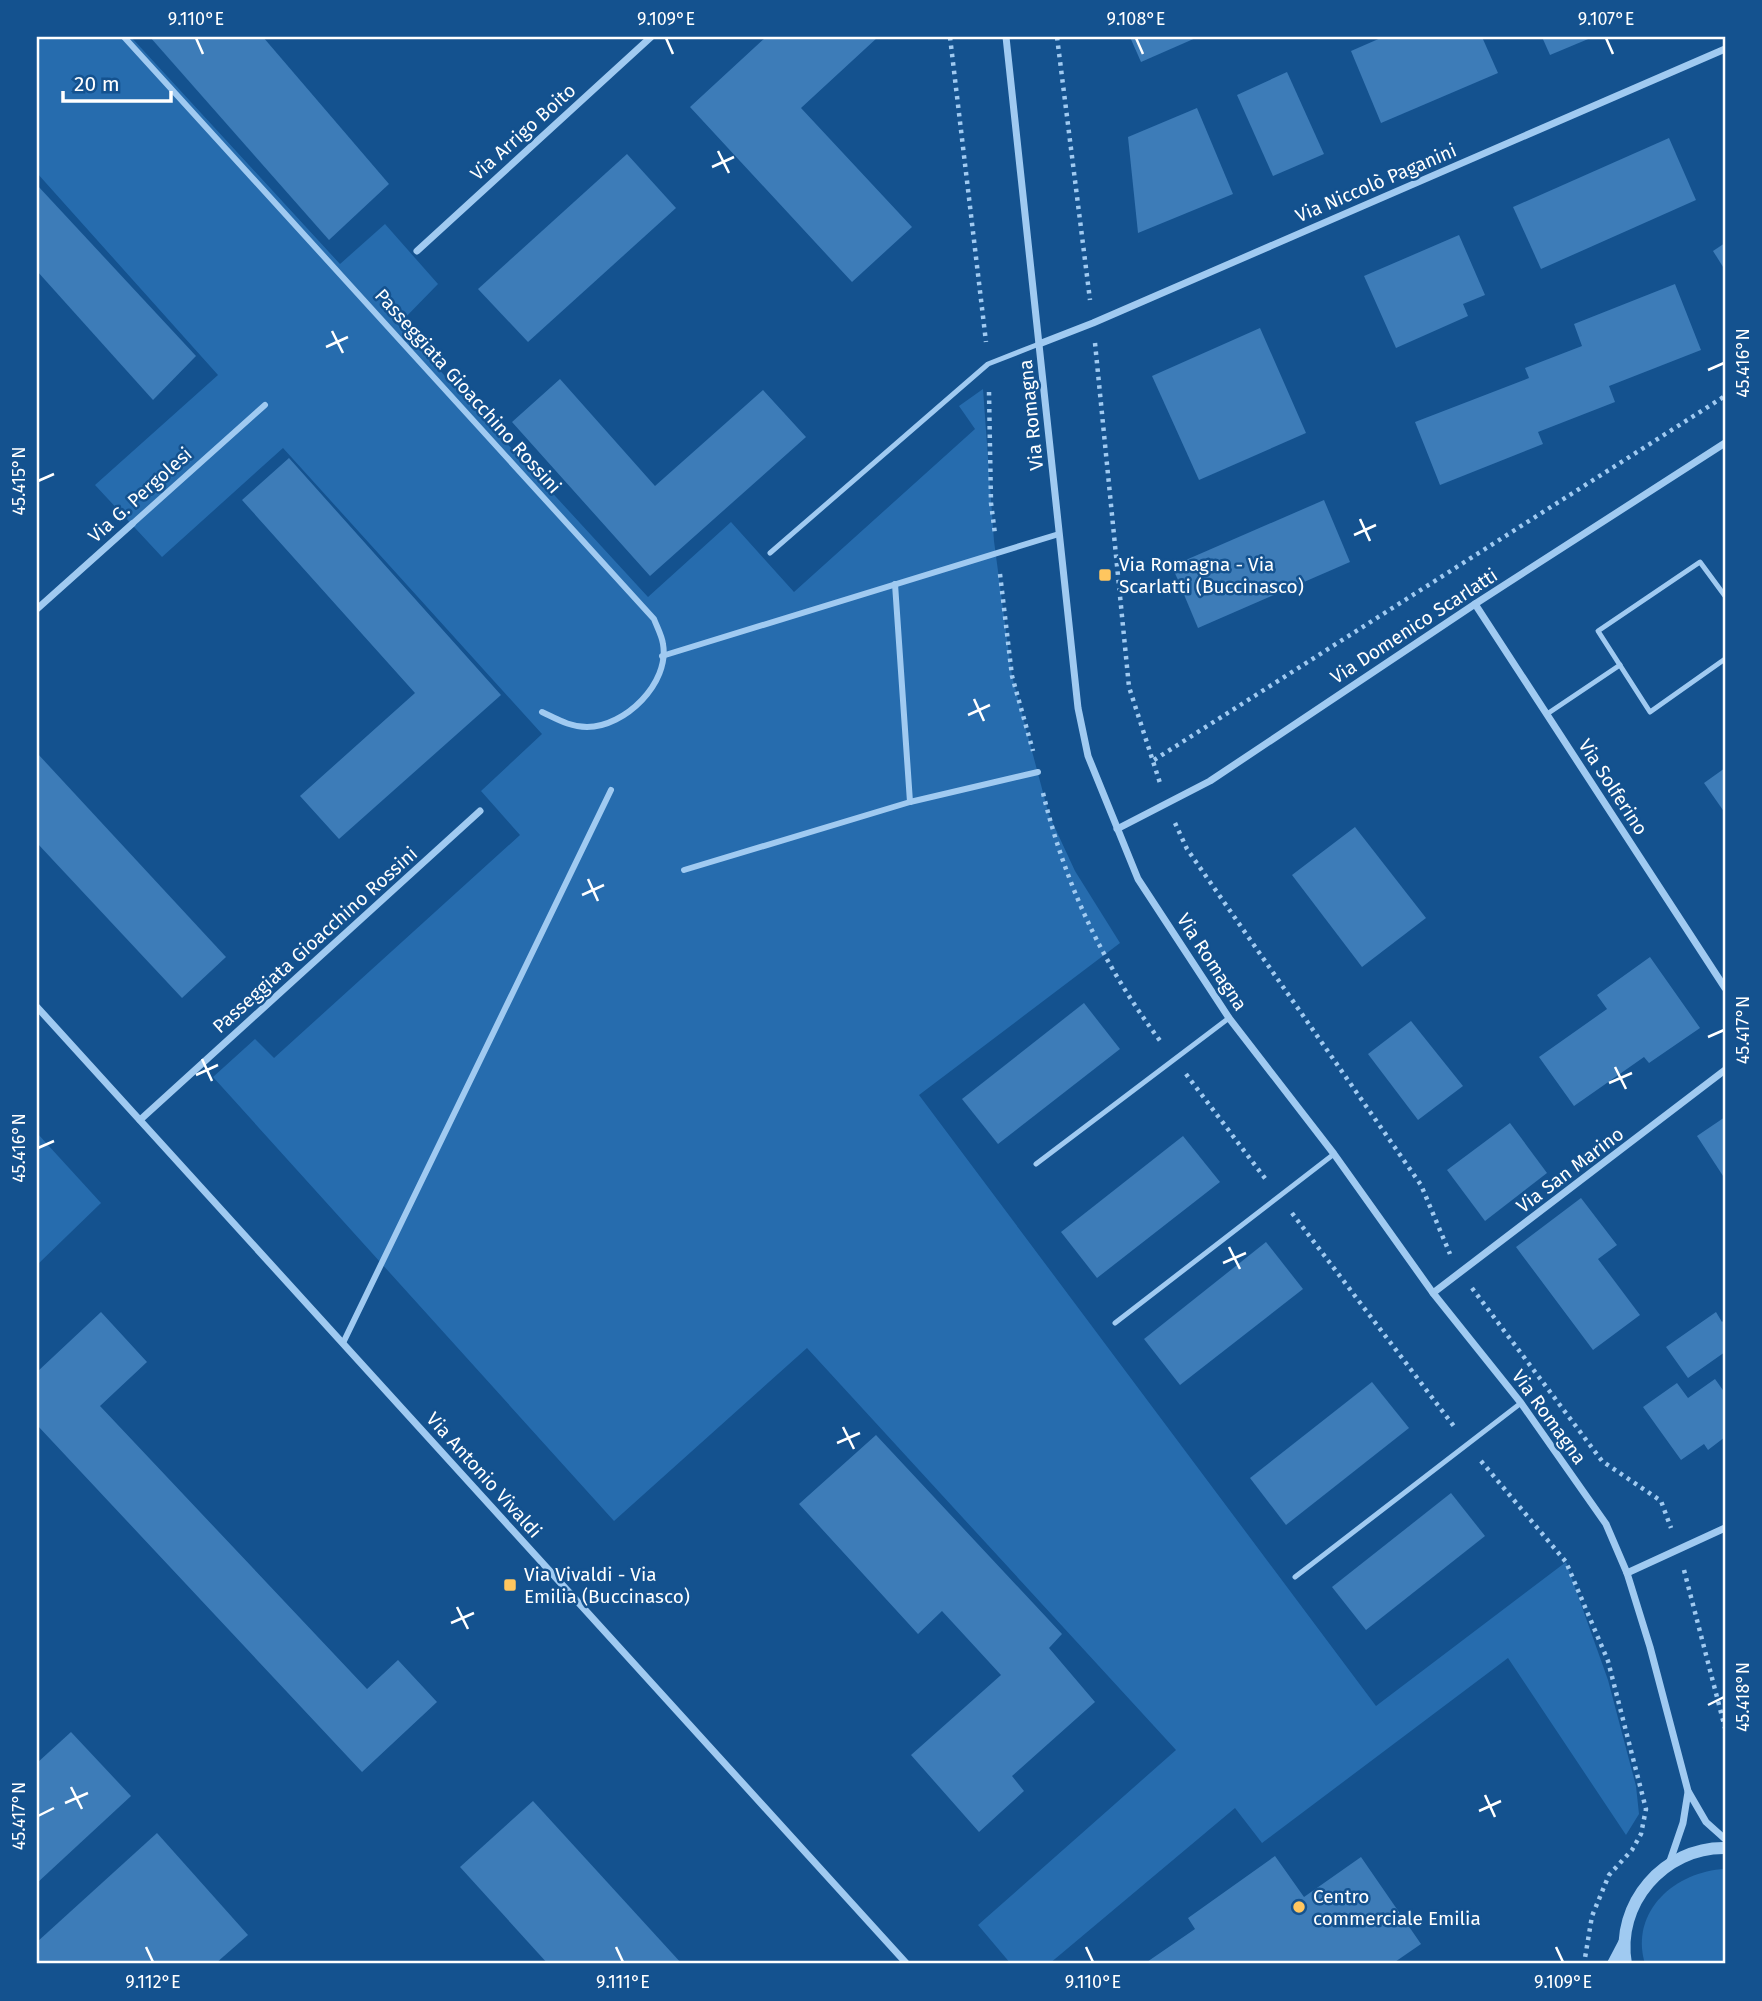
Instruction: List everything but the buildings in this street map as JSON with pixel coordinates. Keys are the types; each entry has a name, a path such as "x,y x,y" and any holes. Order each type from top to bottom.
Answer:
{"street":[{"name":"Passeggiata Gioacchino Rossini","path":"124,37 653,619 664,645 662,656"},
{"name":"Via Arrigo Boito","path":"417,251 651,37"},
{"name":"Via Romagna","path":"1006,37 1078,708 1088,756 1117,829 1138,878 1229,1018 1334,1154 1433,1293 1521,1403 1606,1524 1627,1573 1688,1791 1706,1822 1725,1839"},
{"name":"Via Niccolò Paganini","path":"1039,344 1725,49"},
{"name":"Via G. Pergolesi","path":"37,610 265,405"},
{"name":"Via Domenico Scarlatti","path":"1117,829 1210,781 1475,604 1725,443"},
{"path":"542,712 569,725 589,727 620,719 640,702 660,676 662,656 1059,534"},
{"path":"895,584 910,802"},
{"name":"Via Solferino","path":"1475,604 1725,988"},
{"path":"684,870 910,802 1038,772"},
{"path":"343,1343 611,790"},
{"name":"Passeggiata Gioacchino Rossini","path":"140,1120 480,811"},
{"name":"Via Antonio Vivaldi","path":"37,1007 908,1964"},
{"name":"Via San Marino","path":"1433,1293 1725,1070"},
{"path":"1627,1573 1725,1528"},
{"name":"Via Romagna","path":"1669,1864 1684,1823 1688,1791"},
{"path":"1626,1964 1624,1943 1630,1912 1646,1885 1669,1864 1702,1850 1725,1849"},
{"path":"1613,1964 1624,1943"}],"lane":[{"path":"770,553 988,364 1039,344"},
{"path":"1725,596 1700,562 1598,631 1650,712 1725,659"},
{"path":"1547,714 1620,665"},
{"path":"1036,1164 1173,1057 1229,1018"},
{"path":"1115,1323 1334,1154"},
{"path":"1295,1577 1521,1403"}],"path":[{"path":"950,37 988,364 991,503 1012,676 1079,908 1125,994 1467,1444 1566,1562 1608,1661 1646,1809 1641,1834 1632,1850 1609,1875 1592,1916 1584,1964"},
{"path":"1057,37 1093,323 1129,687 1166,804 1187,849 1421,1185 1445,1246 1461,1272 1602,1461 1661,1501 1679,1549 1725,1728"},
{"path":"1154,760 1725,396"}],"shaded area":[{"path":"37,37 131,37 340,264 385,224 438,284 398,325 648,597 731,522 794,592 975,429 959,406 983,389 994,541 1012,676 1049,815 1075,871 1120,943 919,1095 1376,1706 1566,1562 1608,1680 1636,1786 1639,1814 1626,1835 1508,1658 1262,1843 1235,1808 1049,1964 1011,1964 978,1925 1176,1750 807,1348 614,1521 213,1077 255,1039 274,1058 520,835 481,791 542,734 283,448 162,557 95,485 218,375 37,173"},
{"path":"37,1133 101,1203 37,1265"},
{"path":"1725,1869 1725,1964 1645,1964 1642,1945 1644,1927 1650,1911 1661,1897 1690,1877"}],"place":[{"name":"Via Romagna - Via Scarlatti (Buccinasco)","path":"1105,575"},
{"name":"Via Vivaldi - Via Emilia (Buccinasco)","path":"510,1585"},
{"name":"Centro commerciale Emilia","path":"1299,1907"}]}
